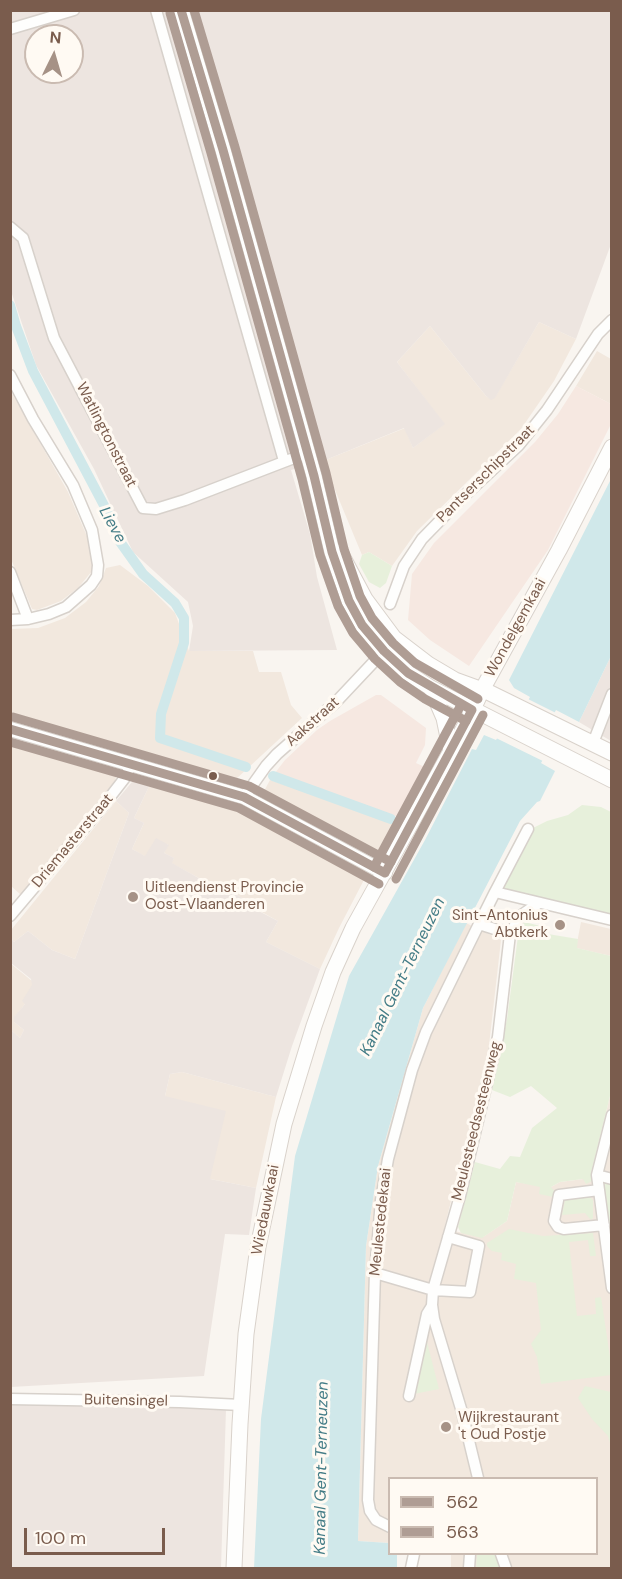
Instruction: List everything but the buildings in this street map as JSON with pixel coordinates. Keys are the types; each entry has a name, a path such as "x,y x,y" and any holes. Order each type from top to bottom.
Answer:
{"main road":[{"path":"181,10 223,150 332,552 349,601 362,625 384,651 408,673 431,688 612,780"},
{"name":"Wondelgemkaai","path":"385,873 612,447"},
{"path":"322,513 346,567 365,599 394,638 455,680 513,704 612,753"},
{"path":"431,688 444,718 451,752"},
{"name":"Wiedauwkaai","path":"234,1569 246,1334 258,1247 284,1124 333,972 353,928 385,873"}],"street":[{"path":"10,29 74,10"},
{"path":"156,10 284,460"},
{"name":"Watlingtonstraat","path":"10,227 23,238 54,338 144,508 156,509 185,500 307,453"},
{"name":"Pantserschipstraat","path":"390,604 404,566 422,539 519,445 547,410 598,334 612,320"},
{"path":"10,375 33,419 73,485 92,530 98,565 97,576 92,585 66,607 28,619 10,620"},
{"path":"10,572 28,619"},
{"name":"Aakstraat","path":"244,797 277,754 336,702 384,651"},
{"path":"593,743 612,694"},
{"path":"10,729 244,797 385,873"},
{"name":"Driemasterstraat","path":"10,916 103,806 132,763"},
{"path":"528,829 495,892 612,920"},
{"name":"Meulestedekaai","path":"388,1526 376,1520 370,1511 368,1500 375,1273 381,1200 388,1159 412,1070 433,1016 495,892"},
{"path":"479,924 510,934 520,916 536,903"},
{"name":"Meulesteedsesteenweg","path":"478,1477 432,1305 433,1290 460,1196 498,1036 510,934"},
{"path":"611,1284 597,1175 612,1115"},
{"path":"597,1175 612,1179"},
{"path":"599,1190 559,1195 554,1221 558,1227 564,1229 604,1225"},
{"path":"375,1273 433,1290 470,1292 479,1245 448,1237"},
{"name":"Meulesteedsesteenweg","path":"409,1396 424,1324 432,1305"},
{"name":"Buitensingel","path":"10,1399 241,1405"}],"shaded area":[{"path":"10,11 611,11 611,244 576,339 539,322 495,398 491,400 430,326 397,362 445,424 413,448 404,428 323,461 291,470 310,534 317,577 337,650 189,651 193,626 188,602 133,552 94,469 36,365 11,291"},
{"path":"539,322 576,339 554,381 521,429 417,531 392,566 369,552 362,555 323,461 405,428 413,448 444,424 397,362 430,326 486,396 491,399 495,397"},
{"path":"597,351 611,359 611,404 576,386"},
{"path":"576,386 611,404 611,424 548,550 469,666 430,640 408,620 412,574 434,543 535,442 558,414"},
{"path":"10,390 68,492 92,548 92,571 78,588 61,601 37,610 32,609 11,559"},
{"path":"120,565 148,586 175,613 189,651 253,651 259,672 281,672 291,705 302,718 235,780 230,781 11,718 10,629 38,628 65,618 86,602 99,586 106,568"},
{"path":"611,656 611,741 579,722"},
{"path":"376,695 381,695 426,728 425,745 416,763 427,768 409,809 401,818 275,773 285,760 317,730"},
{"path":"11,740 118,770 115,781 21,895 11,886"},
{"path":"137,776 152,780 134,818 144,823 132,849 145,856 156,838 169,845 164,853 174,858 172,863 220,890 222,888 246,900 245,904 278,921 266,942 320,969 276,1097 182,1072 170,1074 165,1096 226,1111 210,1179 256,1188 249,1235 225,1234 204,1376 11,1387 11,1030 20,1038 24,1030 14,1022 14,1017 25,1004 22,1001 32,985 31,979 11,963 11,938 14,942 28,931 52,950 75,959 129,813 116,801"},
{"path":"152,780 227,802 365,870 366,876 320,969 266,942 278,921 245,903 246,900 222,888 221,890 171,863 174,858 164,853 168,844 146,857 132,849 144,823 134,818"},
{"path":"270,780 398,826 380,855 376,856 324,830 322,833 265,803 263,793"},
{"path":"116,801 129,813 75,959 52,950 28,931 14,942 11,938 11,930"},
{"path":"581,922 611,929 611,956 576,948"},
{"path":"466,923 501,940 488,1054 444,1229 483,1237 507,1221 516,1182 551,1187 560,1182 583,1179 592,1181 591,1173 611,1092 611,1568 451,1568 451,1555 598,1555 598,1477 388,1477 388,1543 358,1541 366,1246 378,1166 423,1008"},
{"path":"10,963 32,981 32,988 25,1004 14,1018 14,1022 24,1030 20,1038 11,1030"},
{"path":"182,1072 276,1097 256,1188 210,1179 165,1096 170,1074"},
{"path":"58,1403 226,1409 221,1568 11,1568 10,1405"}],"green space":[{"path":"369,552 392,566 386,583 380,588 369,582 359,564 362,555"},
{"path":"582,805 601,807 611,812 611,917 503,890 502,886 529,830 547,821 568,815"},
{"path":"520,921 549,928 548,934 578,939 577,948 611,956 611,1092 591,1173 592,1181 586,1184 583,1179 560,1182 551,1187 555,1192 553,1197 539,1194 540,1187 516,1182 507,1221 482,1238 461,1233 458,1227 475,1162 500,1169 510,1156 520,1157 532,1128 557,1108 531,1086 510,1097 492,1090 507,1019"},
{"path":"611,1182 611,1264 603,1184"},
{"path":"590,1197 593,1200 591,1220 585,1213 562,1215 565,1200"},
{"path":"509,1229 543,1236 593,1233 596,1256 590,1256 588,1240 569,1242 577,1316 596,1314 595,1298 601,1297 611,1375 541,1384 537,1357 531,1344 541,1330 536,1283 514,1279 516,1264 501,1260 502,1253 492,1251 487,1246 487,1243"},
{"path":"426,1338 439,1389 414,1394"},
{"path":"585,1386 611,1392 611,1446 608,1436 592,1419 578,1398"},
{"path":"477,1555 495,1555 499,1568 476,1568"}],"water":[{"name":"Kanaal Gent-Terneuzen","path":"611,479 611,656 579,722 556,710 534,752 544,758 541,763 555,771 540,801 520,821 423,1008 378,1166 366,1246 358,1541 388,1543 388,1555 397,1555 397,1568 254,1568 261,1419 295,1156 349,976 425,840 472,749 476,750 484,735 496,740 499,735 508,739 530,697 514,688 509,680"}],"pier":[{"path":"526,698 580,725 557,714 538,751 546,755 545,762 553,766 496,738 499,732 506,735"}],"waterway":[{"name":"Lieve","path":"10,305 33,371 108,513 118,539 143,574 175,603 184,618 184,643 161,714 160,738 246,767"},
{"path":"273,776 391,819"}],"transit line":[{"name":"562","path":"181,10 223,150 314,476 332,552 349,601 362,625 384,651 408,673 472,710"},
{"path":"194,10 235,147 326,473 344,549 360,596 372,618 393,643 415,663 478,699"},
{"name":"563","path":"170,13 302,479 320,555 338,606 353,633 375,659 400,682 425,699 466,721"},
{"path":"374,867 461,705"},
{"name":"562","path":"385,873 472,710"},
{"name":"563","path":"396,879 483,715"},
{"path":"13,717 249,786 391,862"},
{"name":"562","path":"10,729 244,797 385,873"},
{"name":"563","path":"10,742 239,808 379,884"}],"place":[{"name":"Uitleendienst Provincie Oost-Vlaanderen","path":"133,897"},
{"name":"Sint-Antonius Abtkerk","path":"560,925"},
{"name":"Wijkrestaurant 't Oud Postje","path":"446,1427"}]}
